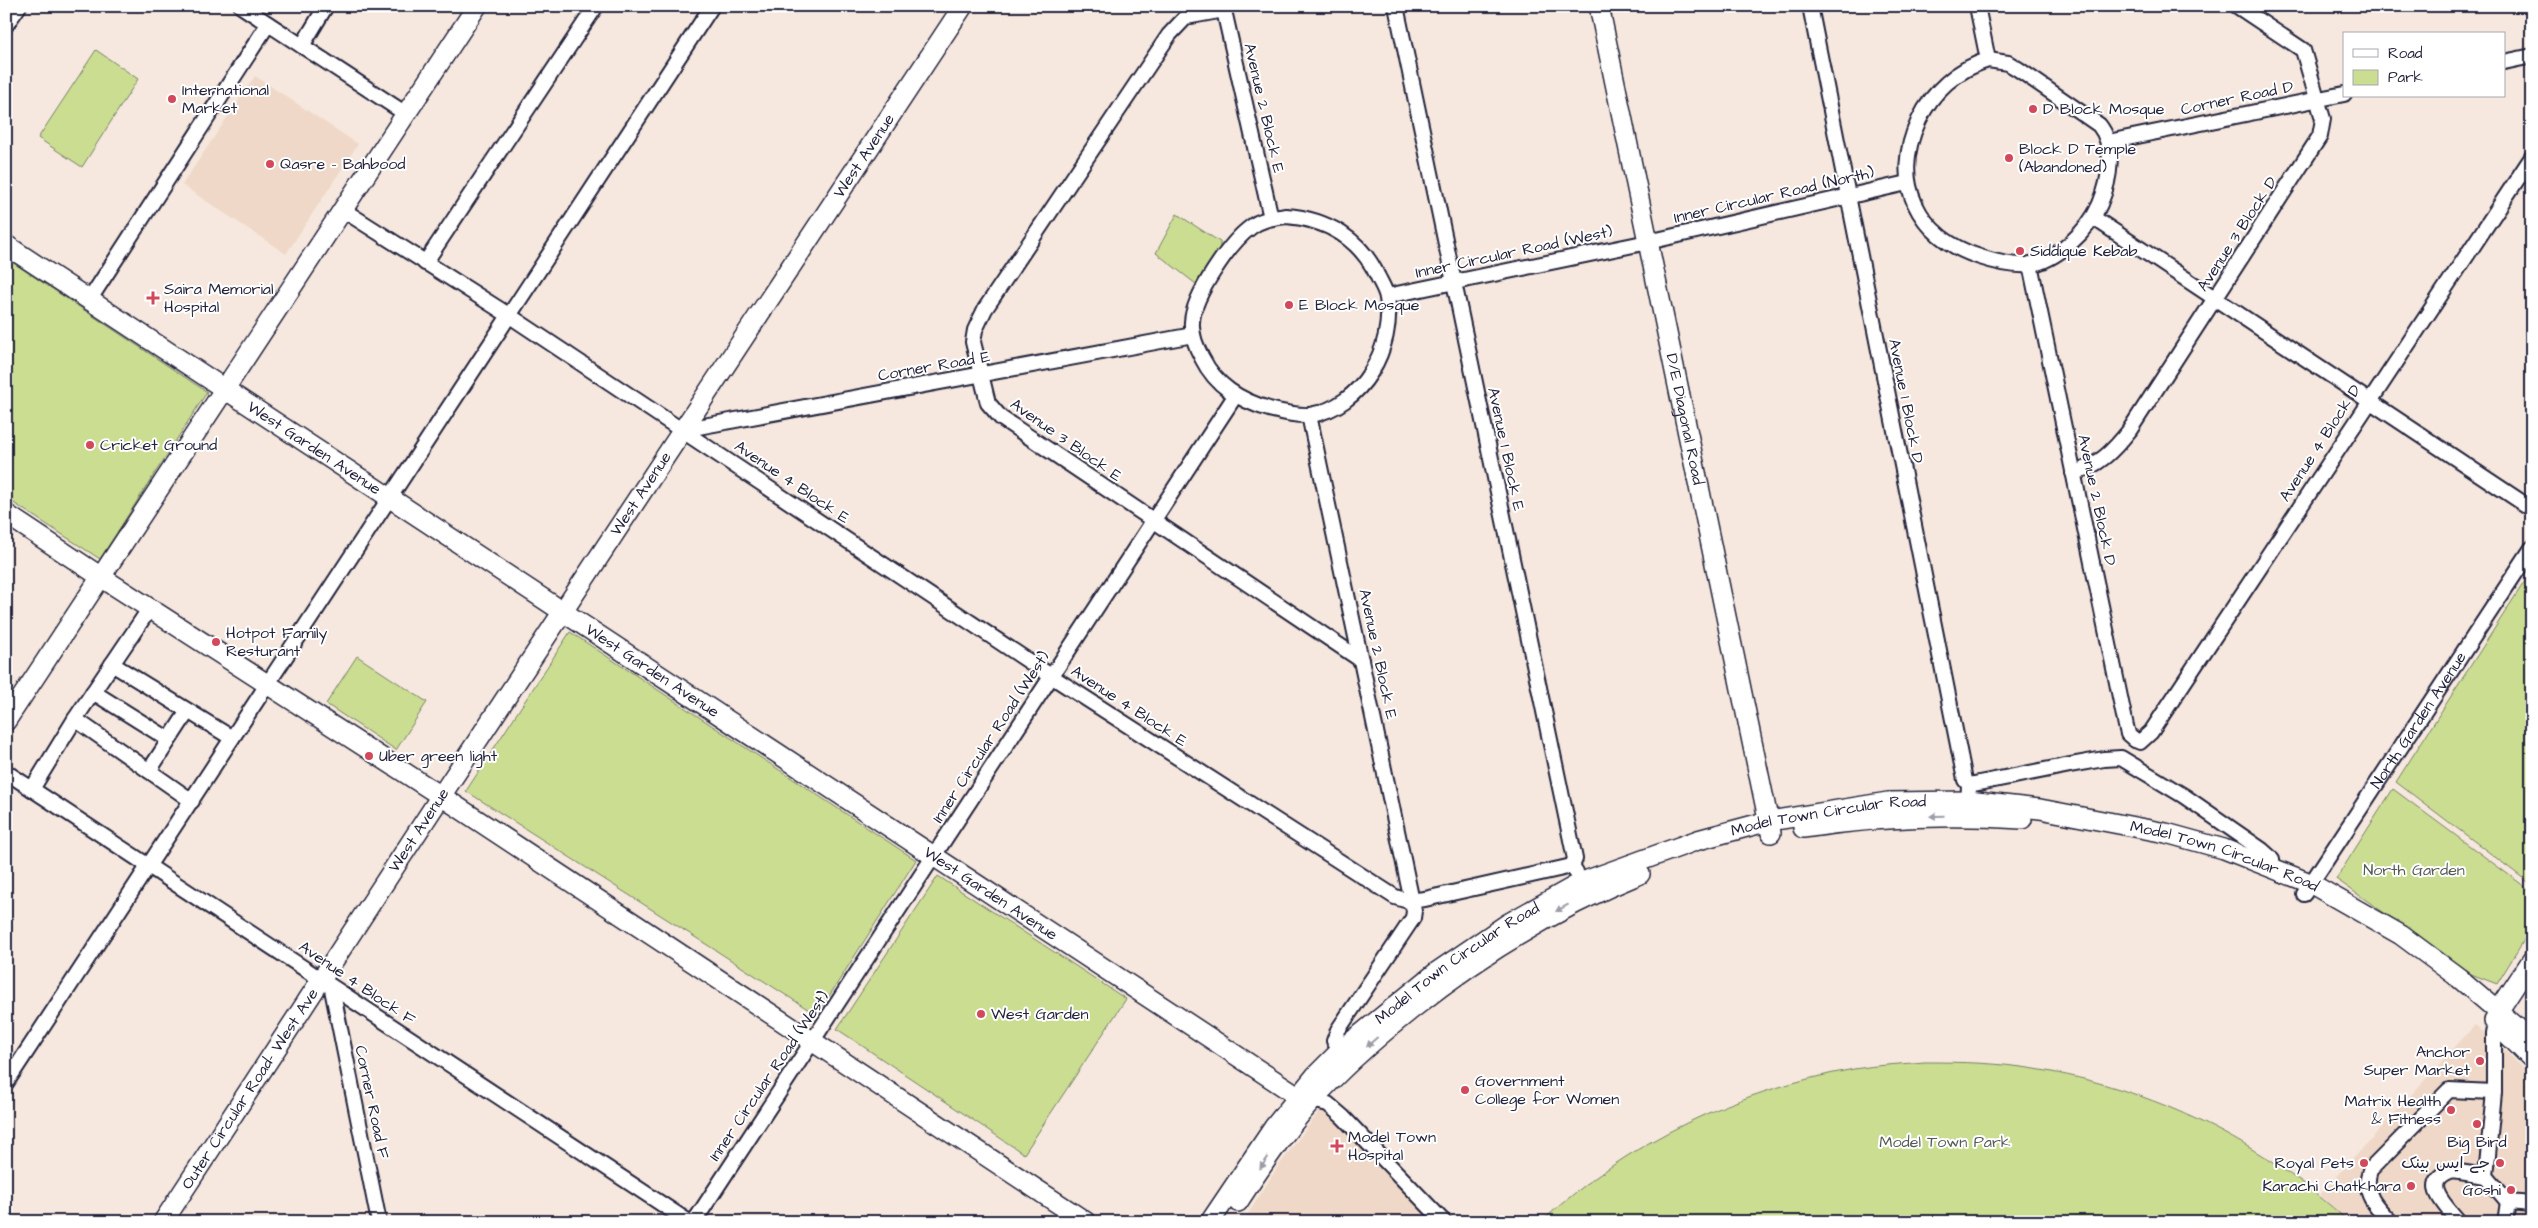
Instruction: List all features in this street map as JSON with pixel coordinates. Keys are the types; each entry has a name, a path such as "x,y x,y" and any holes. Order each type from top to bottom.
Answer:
{"street":[{"path":"6,25 19,6"},
{"path":"241,6 406,114"},
{"path":"302,46 326,6"},
{"path":"6,721 477,6"},
{"path":"425,264 596,6"},
{"path":"6,1083 712,6"},
{"name":"West Avenue","path":"326,984 441,796 963,6"},
{"name":"Avenue 1 Block E","path":"1396,6 1453,284 1581,881"},
{"name":"D/E Diagonal Road","path":"1600,6 1770,827"},
{"name":"Avenue 1 Block D","path":"1810,6 1968,800"},
{"path":"1977,6 1988,60"},
{"name":"Avenue 3 Block D","path":"2073,473 2097,464 2118,445 2217,298 2320,136 2323,119 2303,50 2238,6"},
{"name":"Avenue 2 Block E","path":"1223,8 1271,218"},
{"name":"Avenue 3 Block E","path":"1223,8 1186,17 1175,28 985,309 975,330 973,342 988,403 994,411 1154,522 1361,660"},
{"path":"90,300 268,24"},
{"path":"2506,62 2532,56"},
{"path":"1988,60 2008,63 2018,69 2099,125 2105,133 2108,142 2109,168 2104,195 2094,218 2070,244 2054,254 2030,264 2013,265 1995,262 1959,250 1945,241 1922,219 1907,183 1910,149 1915,127 1930,100 1959,74 1988,60"},
{"name":"Corner Road D","path":"2108,142 2343,94"},
{"name":"Avenue 4 Block D","path":"2134,740 2140,742 2151,732 2532,156"},
{"name":"Inner Circular Road (North)","path":"1648,242 1907,183"},
{"name":"Avenue 4 Block E","path":"343,210 425,264 510,316 1050,676 1394,897 1412,901"},
{"path":"1303,217 1323,222 1346,236 1369,258 1387,296 1386,339 1371,374 1355,392 1343,400 1326,410 1310,414 1278,411 1235,396 1219,382 1205,364 1193,336 1194,312 1214,272 1250,228 1271,218 1303,217"},
{"path":"2094,218 2532,509"},
{"name":"Inner Circular Road (West)","path":"1387,296 1453,284 1648,242"},
{"name":"West Garden Avenue","path":"6,245 1305,1098"},
{"name":"Avenue 2 Block D","path":"2030,264 2126,726 2128,734 2134,740"},
{"name":"Corner Road E","path":"682,430 1193,336"},
{"name":"Inner Circular Road (West)","path":"694,1222 1235,396"},
{"name":"Avenue 2 Block E","path":"1310,414 1412,901"},
{"path":"6,514 101,578 441,796 1086,1222"},
{"name":"North Garden Avenue","path":"2307,889 2532,548"},
{"path":"32,788 75,719 150,608"},
{"path":"112,664 232,738"},
{"path":"93,692 168,739"},
{"path":"149,771 168,739 188,711"},
{"path":"75,719 192,801"},
{"path":"2126,760 2134,740"},
{"path":"1968,800 2104,759 2126,760 2184,796 2262,850 2272,859 2273,868"},
{"name":"Avenue 4 Block F","path":"6,772 689,1222"},
{"name":"Model Town Circular Road","path":"1968,800 2038,820 2162,843 2307,889"},
{"name":"Model Town Circular Road","path":"1210,1222 1245,1168 1305,1098 1340,1051 1438,971 1507,924 1581,881 1723,844 1770,827 1889,817 1968,800 2040,809 2166,833 2224,849 2273,868 2307,889 2401,935 2430,955 2497,1016 2532,1040"},
{"path":"1340,1051 1334,1041 1338,1030 1413,918 1412,901 1581,881"},
{"name":"Model Town Circular Road","path":"1224,1222 1287,1131 1305,1098 1453,977 1519,932 1581,881"},
{"path":"2486,1176 2494,1092 2497,1016 2532,960"},
{"name":"Outer Circular Road- West Ave","path":"163,1222 326,984"},
{"name":"Corner Road F","path":"326,984 379,1222"},
{"path":"2497,1016 2532,1031"},
{"name":"Model Town Circular Road","path":"2497,1016 2532,1059"},
{"path":"2391,1222 2369,1198 2370,1170 2449,1090 2494,1092"},
{"path":"1305,1098 1328,1104 1343,1117 1444,1222"},
{"path":"2457,1221 2437,1195 2435,1186 2452,1172 2486,1176 2508,1202 2532,1204"},
{"path":"2505,1222 2508,1202"}],"shaded area":[{"name":"Qasre - Bahbood","path":"255,76 358,144 286,254 182,185"},
{"path":"2475,1025 2506,1051 2532,1078 2532,1222 2349,1222 2320,1195"},
{"name":"Model Town Hospital","path":"1329,1098 1359,1123 1451,1222 1243,1222 1277,1168"}],"green space":[{"path":"96,50 138,79 82,167 38,138"},
{"path":"1177,214 1220,242 1220,251 1196,284 1156,253"},
{"name":"Cricket Ground","path":"6,258 207,392 100,559 6,498"},
{"path":"2532,570 2532,885 2396,782"},
{"path":"570,632 916,860 817,1015 466,791"},
{"path":"357,656 427,702 396,750 326,704"},
{"name":"North Garden","path":"2393,789 2532,892 2532,927 2497,984 2471,974 2336,879"},
{"name":"West Garden","path":"938,876 1126,999 1024,1154 837,1029"},
{"name":"Model Town Park","path":"1925,1062 1980,1063 2035,1069 2079,1078 2163,1105 2242,1143 2280,1167 2349,1222 1541,1222 1575,1193 1611,1167 1687,1123 1727,1105 1768,1090 1811,1078 1854,1069"}],"place":[{"name":"International Market","path":"172,99"},
{"name":"D Block Mosque","path":"2033,109"},
{"name":"Block D Temple (Abandoned)","path":"2009,158"},
{"name":"Qasre - Bahbood","path":"270,164"},
{"name":"Siddique Kebab","path":"2020,251"},
{"name":"Saira Memorial Hospital","path":"153,298"},
{"name":"E Block Mosque","path":"1289,305"},
{"name":"Cricket Ground","path":"90,445"},
{"name":"Hotpot Family Resturant","path":"216,642"},
{"name":"Uber green light","path":"369,756"},
{"name":"West Garden","path":"981,1014"},
{"name":"Anchor Super Market","path":"2480,1061"},
{"name":"Government College for Women","path":"1465,1090"},
{"name":"Matrix Health & Fitness","path":"2451,1110"},
{"name":"Big Bird","path":"2477,1124"},
{"name":"Model Town Hospital","path":"1337,1146"},
{"name":"Royal Pets","path":"2364,1163"},
{"name":"جے ایس بینک","path":"2500,1163"},
{"name":"Karachi Chatkhara","path":"2411,1186"},
{"name":"Goshi","path":"2511,1190"}]}
